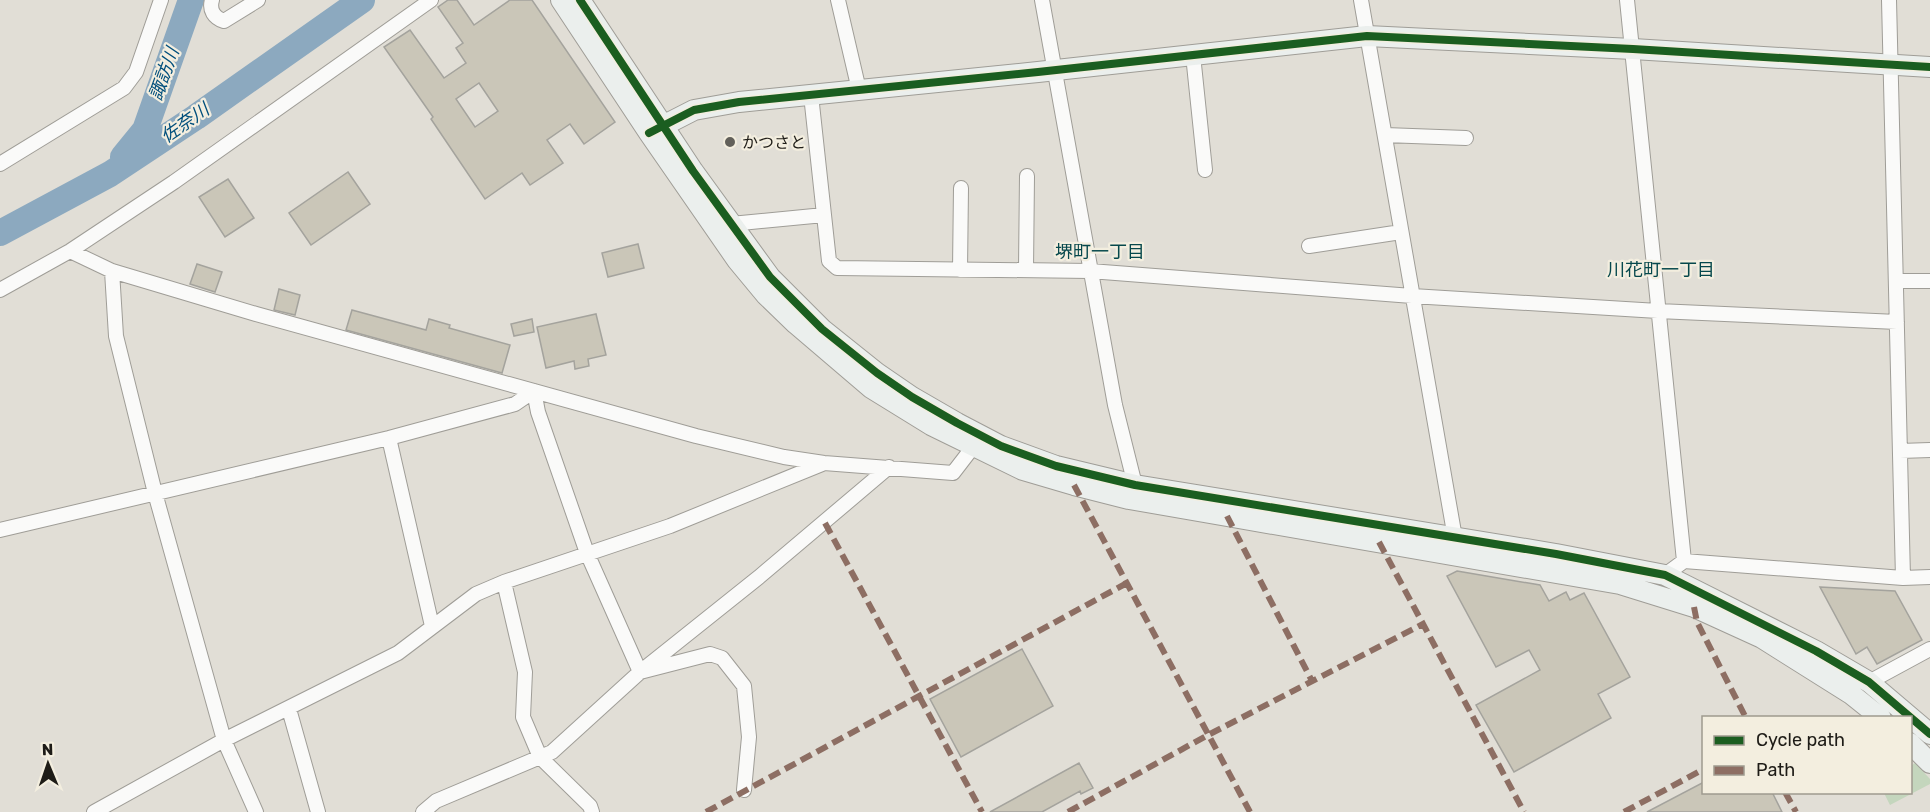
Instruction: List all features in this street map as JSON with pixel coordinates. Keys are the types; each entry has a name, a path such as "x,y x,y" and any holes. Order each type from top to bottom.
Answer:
{"street":[{"path":"0,164 124,88 136,72 160,0"},
{"path":"212,0 213,15 224,21 258,0"},
{"path":"0,290 70,251 174,182 431,0"},
{"path":"561,0 656,129 770,277 822,329 877,373 912,397 1001,446 1056,466 1134,485 1556,554 1665,575 1816,651 1869,682 1909,716"},
{"path":"580,0 737,260 766,295 796,324 871,388 931,425 1023,470 1074,486 1129,499 1620,584 1694,607 1762,638 1851,694 1880,716"},
{"path":"838,0 859,90"},
{"path":"1042,0 1115,405 1134,485"},
{"path":"1361,0 1455,538"},
{"path":"1627,0 1684,561"},
{"path":"1889,0 1903,578"},
{"path":"656,129 694,110 739,102 1367,36 1930,67"},
{"path":"1194,55 1205,170"},
{"path":"811,95 829,261 837,268 1090,271 1412,296 1658,311 1897,322"},
{"path":"1385,135 1466,138"},
{"path":"1026,269 1027,176"},
{"path":"960,270 961,189"},
{"path":"731,224 824,215"},
{"path":"1309,246 1401,232"},
{"path":"70,251 112,272 256,314 696,436 784,457 824,463 952,473 973,447"},
{"path":"112,272 116,336 155,493 224,740 256,812"},
{"path":"1897,281 1930,280"},
{"path":"0,530 389,438 515,404 534,391"},
{"path":"534,391 538,412 587,553 640,672"},
{"path":"389,438 432,626"},
{"path":"1900,451 1930,450"},
{"path":"94,812 224,740 398,653 476,594 504,582 670,526 824,463"},
{"path":"423,812 439,807 552,752 640,672 768,570 889,467"},
{"path":"1665,575 1684,561 1903,578 1930,577"},
{"path":"504,582 525,672 523,717 540,757 590,806 591,812"},
{"path":"1869,682 1930,649"},
{"path":"640,672 710,654 722,658 744,686 749,737 744,790"},
{"path":"289,709 318,812"},
{"path":"1912,719 1930,734"},
{"path":"1912,743 1930,763"}],"green space":[{"path":"1915,763 1930,779 1930,784 1912,793 1912,765"},
{"path":"1884,794 1911,794 1890,805"}],"building":[{"path":"448,0 457,0 474,25 510,0 532,0 615,122 584,144 570,124 547,140 563,163 530,185 522,173 485,199 431,119 433,117 384,47 410,30 444,78 466,63 456,48 463,43 438,7","holes":["479,83 498,111 475,127 456,99"]},
{"path":"348,172 370,204 311,245 289,213"},
{"path":"228,179 254,218 225,237 199,197"},
{"path":"638,244 644,268 608,277 602,253"},
{"path":"197,264 222,272 215,292 190,284"},
{"path":"279,289 300,295 295,315 274,310"},
{"path":"352,310 426,330 429,319 450,325 449,328 510,345 502,373 346,330"},
{"path":"596,314 606,355 588,359 589,366 575,369 574,361 546,368 537,327"},
{"path":"532,319 534,332 514,336 511,324"},
{"path":"1457,571 1540,585 1549,601 1566,592 1570,600 1584,593 1630,677 1598,694 1611,718 1514,772 1476,705 1540,670 1529,650 1496,667 1447,576"},
{"path":"1820,587 1895,591 1922,640 1877,664 1867,647 1856,654"},
{"path":"1022,649 1053,706 961,757 930,699"},
{"path":"1079,763 1093,788 1081,794 1080,791 1042,812 990,812"},
{"path":"1702,783 1702,794 1773,794 1782,812 1647,812"}],"waterway":[{"name":"諏訪川","path":"123,157 145,130 191,0"},
{"name":"佐奈川","path":"0,233 110,174 196,117 362,0"}],"marked path":[{"path":"1074,485 1250,812"},
{"path":"1227,516 1312,681"},
{"path":"825,523 982,812"},
{"path":"1379,542 1524,812"},
{"path":"706,812 1127,583"},
{"path":"1694,607 1697,622 1745,716"},
{"path":"1068,812 1208,735 1423,624"},
{"path":"1624,812 1702,770"},
{"path":"1786,794 1796,812"}],"cycle path":[{"path":"580,0 693,171 770,277 822,329 877,373 912,397 957,423 1001,446 1056,466 1135,485 1556,554 1665,575 1816,651 1869,682 1909,716"},
{"path":"649,133 694,110 739,102 1367,36 1930,67"},
{"path":"1912,719 1930,734"}],"place":[{"name":"かつさと","path":"730,142"}],"district":[{"name":"堺町一丁目","path":"1100,252"},
{"name":"川花町一丁目","path":"1661,270"}]}
